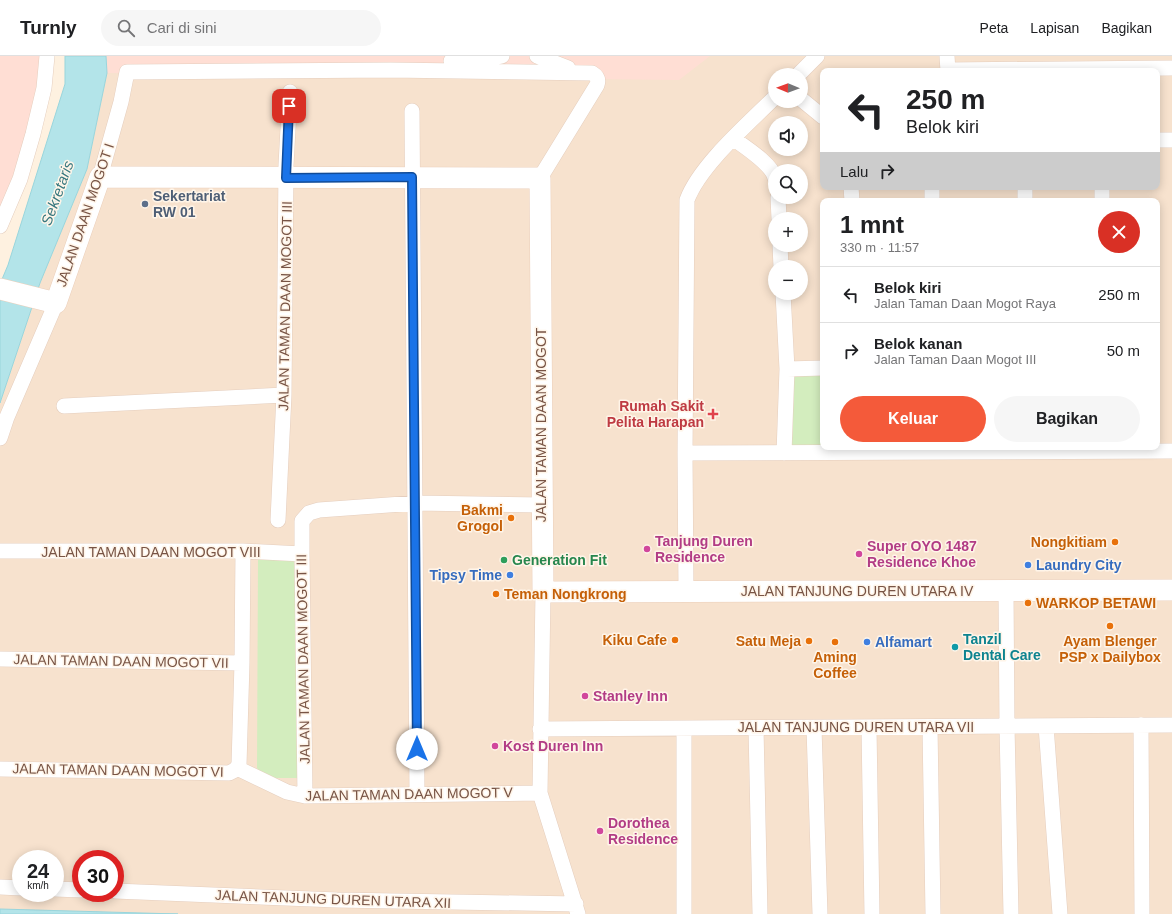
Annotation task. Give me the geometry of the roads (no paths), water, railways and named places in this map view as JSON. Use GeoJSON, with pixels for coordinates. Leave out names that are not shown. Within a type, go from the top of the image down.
{"type":"FeatureCollection","features":[{"type":"Feature","properties":{"kind":"street"},"geometry":{"type":"LineString","coordinates":[[0,226],[20,179],[33,134],[44,88],[47,56]]}},
{"type":"Feature","properties":{"kind":"street"},"geometry":{"type":"LineString","coordinates":[[391,70],[410,64],[483,60],[502,56]]}},
{"type":"Feature","properties":{"kind":"street"},"geometry":{"type":"LineString","coordinates":[[537,56],[578,72]]}},
{"type":"Feature","properties":{"kind":"street"},"geometry":{"type":"LineString","coordinates":[[805,68],[817,56]]}},
{"type":"Feature","properties":{"kind":"street"},"geometry":{"type":"LineString","coordinates":[[948,66],[1110,62],[1172,68]]}},
{"type":"Feature","properties":{"kind":"street"},"geometry":{"type":"LineString","coordinates":[[100,176],[540,178],[597,85],[598,80],[595,75],[590,72],[391,70]]}},
{"type":"Feature","properties":{"kind":"street","name":"JALAN DAAN MOGOT I"},"geometry":{"type":"LineString","coordinates":[[0,289],[49,301],[100,176],[128,72],[391,70]]}},
{"type":"Feature","properties":{"kind":"street","name":"JALAN TAMAN DAAN MOGOT III"},"geometry":{"type":"LineString","coordinates":[[278,520],[284,395],[286,178],[290,92]]}},
{"type":"Feature","properties":{"kind":"street"},"geometry":{"type":"LineString","coordinates":[[686,592],[685,453],[687,200],[691,190],[700,177],[768,104]]}},
{"type":"Feature","properties":{"kind":"street"},"geometry":{"type":"LineString","coordinates":[[808,105],[820,115]]}},
{"type":"Feature","properties":{"kind":"street"},"geometry":{"type":"LineString","coordinates":[[412,111],[417,795]]}},
{"type":"Feature","properties":{"kind":"street"},"geometry":{"type":"LineString","coordinates":[[734,139],[768,165]]}},
{"type":"Feature","properties":{"kind":"street"},"geometry":{"type":"LineString","coordinates":[[1160,140],[1172,140]]}},
{"type":"Feature","properties":{"kind":"street","name":"JALAN TAMAN DAAN MOGOT"},"geometry":{"type":"LineString","coordinates":[[540,178],[543,592],[540,793],[577,909]]}},
{"type":"Feature","properties":{"kind":"street"},"geometry":{"type":"LineString","coordinates":[[783,300],[787,369],[784,453]]}},
{"type":"Feature","properties":{"kind":"street"},"geometry":{"type":"LineString","coordinates":[[0,438],[49,301]]}},
{"type":"Feature","properties":{"kind":"street"},"geometry":{"type":"LineString","coordinates":[[787,369],[820,368]]}},
{"type":"Feature","properties":{"kind":"street"},"geometry":{"type":"LineString","coordinates":[[64,406],[284,395]]}},
{"type":"Feature","properties":{"kind":"street"},"geometry":{"type":"LineString","coordinates":[[685,453],[1024,450]]}},
{"type":"Feature","properties":{"kind":"street"},"geometry":{"type":"LineString","coordinates":[[1136,450],[1172,451]]}},
{"type":"Feature","properties":{"kind":"street"},"geometry":{"type":"LineString","coordinates":[[416,503],[542,505]]}},
{"type":"Feature","properties":{"kind":"street","name":"JALAN TAMAN DAAN MOGOT III"},"geometry":{"type":"LineString","coordinates":[[305,796],[302,521],[309,513],[319,510],[416,503]]}},
{"type":"Feature","properties":{"kind":"street","name":"JALAN TAMAN DAAN MOGOT VIII"},"geometry":{"type":"LineString","coordinates":[[0,551],[243,551],[302,554]]}},
{"type":"Feature","properties":{"kind":"street"},"geometry":{"type":"LineString","coordinates":[[236,769],[239,765],[243,551]]}},
{"type":"Feature","properties":{"kind":"street","name":"JALAN TANJUNG DUREN UTARA IV"},"geometry":{"type":"LineString","coordinates":[[543,592],[1172,590]]}},
{"type":"Feature","properties":{"kind":"street"},"geometry":{"type":"LineString","coordinates":[[1006,591],[1011,914]]}},
{"type":"Feature","properties":{"kind":"street","name":"JALAN TAMAN DAAN MOGOT VII"},"geometry":{"type":"LineString","coordinates":[[0,659],[242,663]]}},
{"type":"Feature","properties":{"kind":"street"},"geometry":{"type":"LineString","coordinates":[[1141,725],[1142,914]]}},
{"type":"Feature","properties":{"kind":"street","name":"JALAN TANJUNG DUREN UTARA VII"},"geometry":{"type":"LineString","coordinates":[[540,729],[1172,725]]}},
{"type":"Feature","properties":{"kind":"street"},"geometry":{"type":"LineString","coordinates":[[1046,726],[1060,914]]}},
{"type":"Feature","properties":{"kind":"street"},"geometry":{"type":"LineString","coordinates":[[930,727],[933,914]]}},
{"type":"Feature","properties":{"kind":"street"},"geometry":{"type":"LineString","coordinates":[[756,728],[760,914]]}},
{"type":"Feature","properties":{"kind":"street"},"geometry":{"type":"LineString","coordinates":[[814,728],[820,914]]}},
{"type":"Feature","properties":{"kind":"street"},"geometry":{"type":"LineString","coordinates":[[869,728],[872,914]]}},
{"type":"Feature","properties":{"kind":"street"},"geometry":{"type":"LineString","coordinates":[[684,729],[684,914]]}},
{"type":"Feature","properties":{"kind":"street","name":"JALAN TAMAN DAAN MOGOT VI"},"geometry":{"type":"LineString","coordinates":[[0,769],[229,773],[236,769]]}},
{"type":"Feature","properties":{"kind":"street","name":"JALAN TAMAN DAAN MOGOT V"},"geometry":{"type":"LineString","coordinates":[[236,769],[287,792],[305,796],[540,793]]}},
{"type":"Feature","properties":{"kind":"street"},"geometry":{"type":"LineString","coordinates":[[0,887],[12,888]]}},
{"type":"Feature","properties":{"kind":"street","name":"JALAN TANJUNG DUREN UTARA XII"},"geometry":{"type":"LineString","coordinates":[[124,891],[577,909]]}},
{"type":"Feature","properties":{"kind":"water","name":"Sekretaris"},"geometry":{"type":"Polygon","coordinates":[[[65,56],[106,56],[107,73],[87,169],[40,283],[0,403],[0,284],[8,265],[65,84],[65,56]]]}},
{"type":"Feature","properties":{"kind":"water"},"geometry":{"type":"Polygon","coordinates":[[[0,909],[178,914],[0,914],[0,909]]]}},
{"type":"Feature","properties":{"kind":"place","name":"Sekertariat RW 01"},"geometry":{"type":"Point","coordinates":[145,204]}},
{"type":"Feature","properties":{"kind":"place","name":"Rumah Sakit Pelita Harapan"},"geometry":{"type":"Point","coordinates":[713,414]}},
{"type":"Feature","properties":{"kind":"place","name":"Bakmi Grogol"},"geometry":{"type":"Point","coordinates":[511,518]}},
{"type":"Feature","properties":{"kind":"place","name":"Nongkitiam"},"geometry":{"type":"Point","coordinates":[1115,542]}},
{"type":"Feature","properties":{"kind":"place","name":"Tanjung Duren Residence"},"geometry":{"type":"Point","coordinates":[647,549]}},
{"type":"Feature","properties":{"kind":"place","name":"Super OYO 1487 Residence Khoe"},"geometry":{"type":"Point","coordinates":[859,554]}},
{"type":"Feature","properties":{"kind":"place","name":"Generation Fit"},"geometry":{"type":"Point","coordinates":[504,560]}},
{"type":"Feature","properties":{"kind":"place","name":"Laundry City"},"geometry":{"type":"Point","coordinates":[1028,565]}},
{"type":"Feature","properties":{"kind":"place","name":"Tipsy Time"},"geometry":{"type":"Point","coordinates":[510,575]}},
{"type":"Feature","properties":{"kind":"place","name":"Teman Nongkrong"},"geometry":{"type":"Point","coordinates":[496,594]}},
{"type":"Feature","properties":{"kind":"place","name":"WARKOP BETAWI"},"geometry":{"type":"Point","coordinates":[1028,603]}},
{"type":"Feature","properties":{"kind":"place","name":"Ayam Blenger PSP x Dailybox"},"geometry":{"type":"Point","coordinates":[1110,626]}},
{"type":"Feature","properties":{"kind":"place","name":"Kiku Cafe"},"geometry":{"type":"Point","coordinates":[675,640]}},
{"type":"Feature","properties":{"kind":"place","name":"Satu Meja"},"geometry":{"type":"Point","coordinates":[809,641]}},
{"type":"Feature","properties":{"kind":"place","name":"Aming Coffee"},"geometry":{"type":"Point","coordinates":[835,642]}},
{"type":"Feature","properties":{"kind":"place","name":"Alfamart"},"geometry":{"type":"Point","coordinates":[867,642]}},
{"type":"Feature","properties":{"kind":"place","name":"Tanzil Dental Care"},"geometry":{"type":"Point","coordinates":[955,647]}},
{"type":"Feature","properties":{"kind":"place","name":"Stanley Inn"},"geometry":{"type":"Point","coordinates":[585,696]}},
{"type":"Feature","properties":{"kind":"place","name":"Kost Duren Inn"},"geometry":{"type":"Point","coordinates":[495,746]}},
{"type":"Feature","properties":{"kind":"place","name":"Dorothea Residence"},"geometry":{"type":"Point","coordinates":[600,831]}}]}
